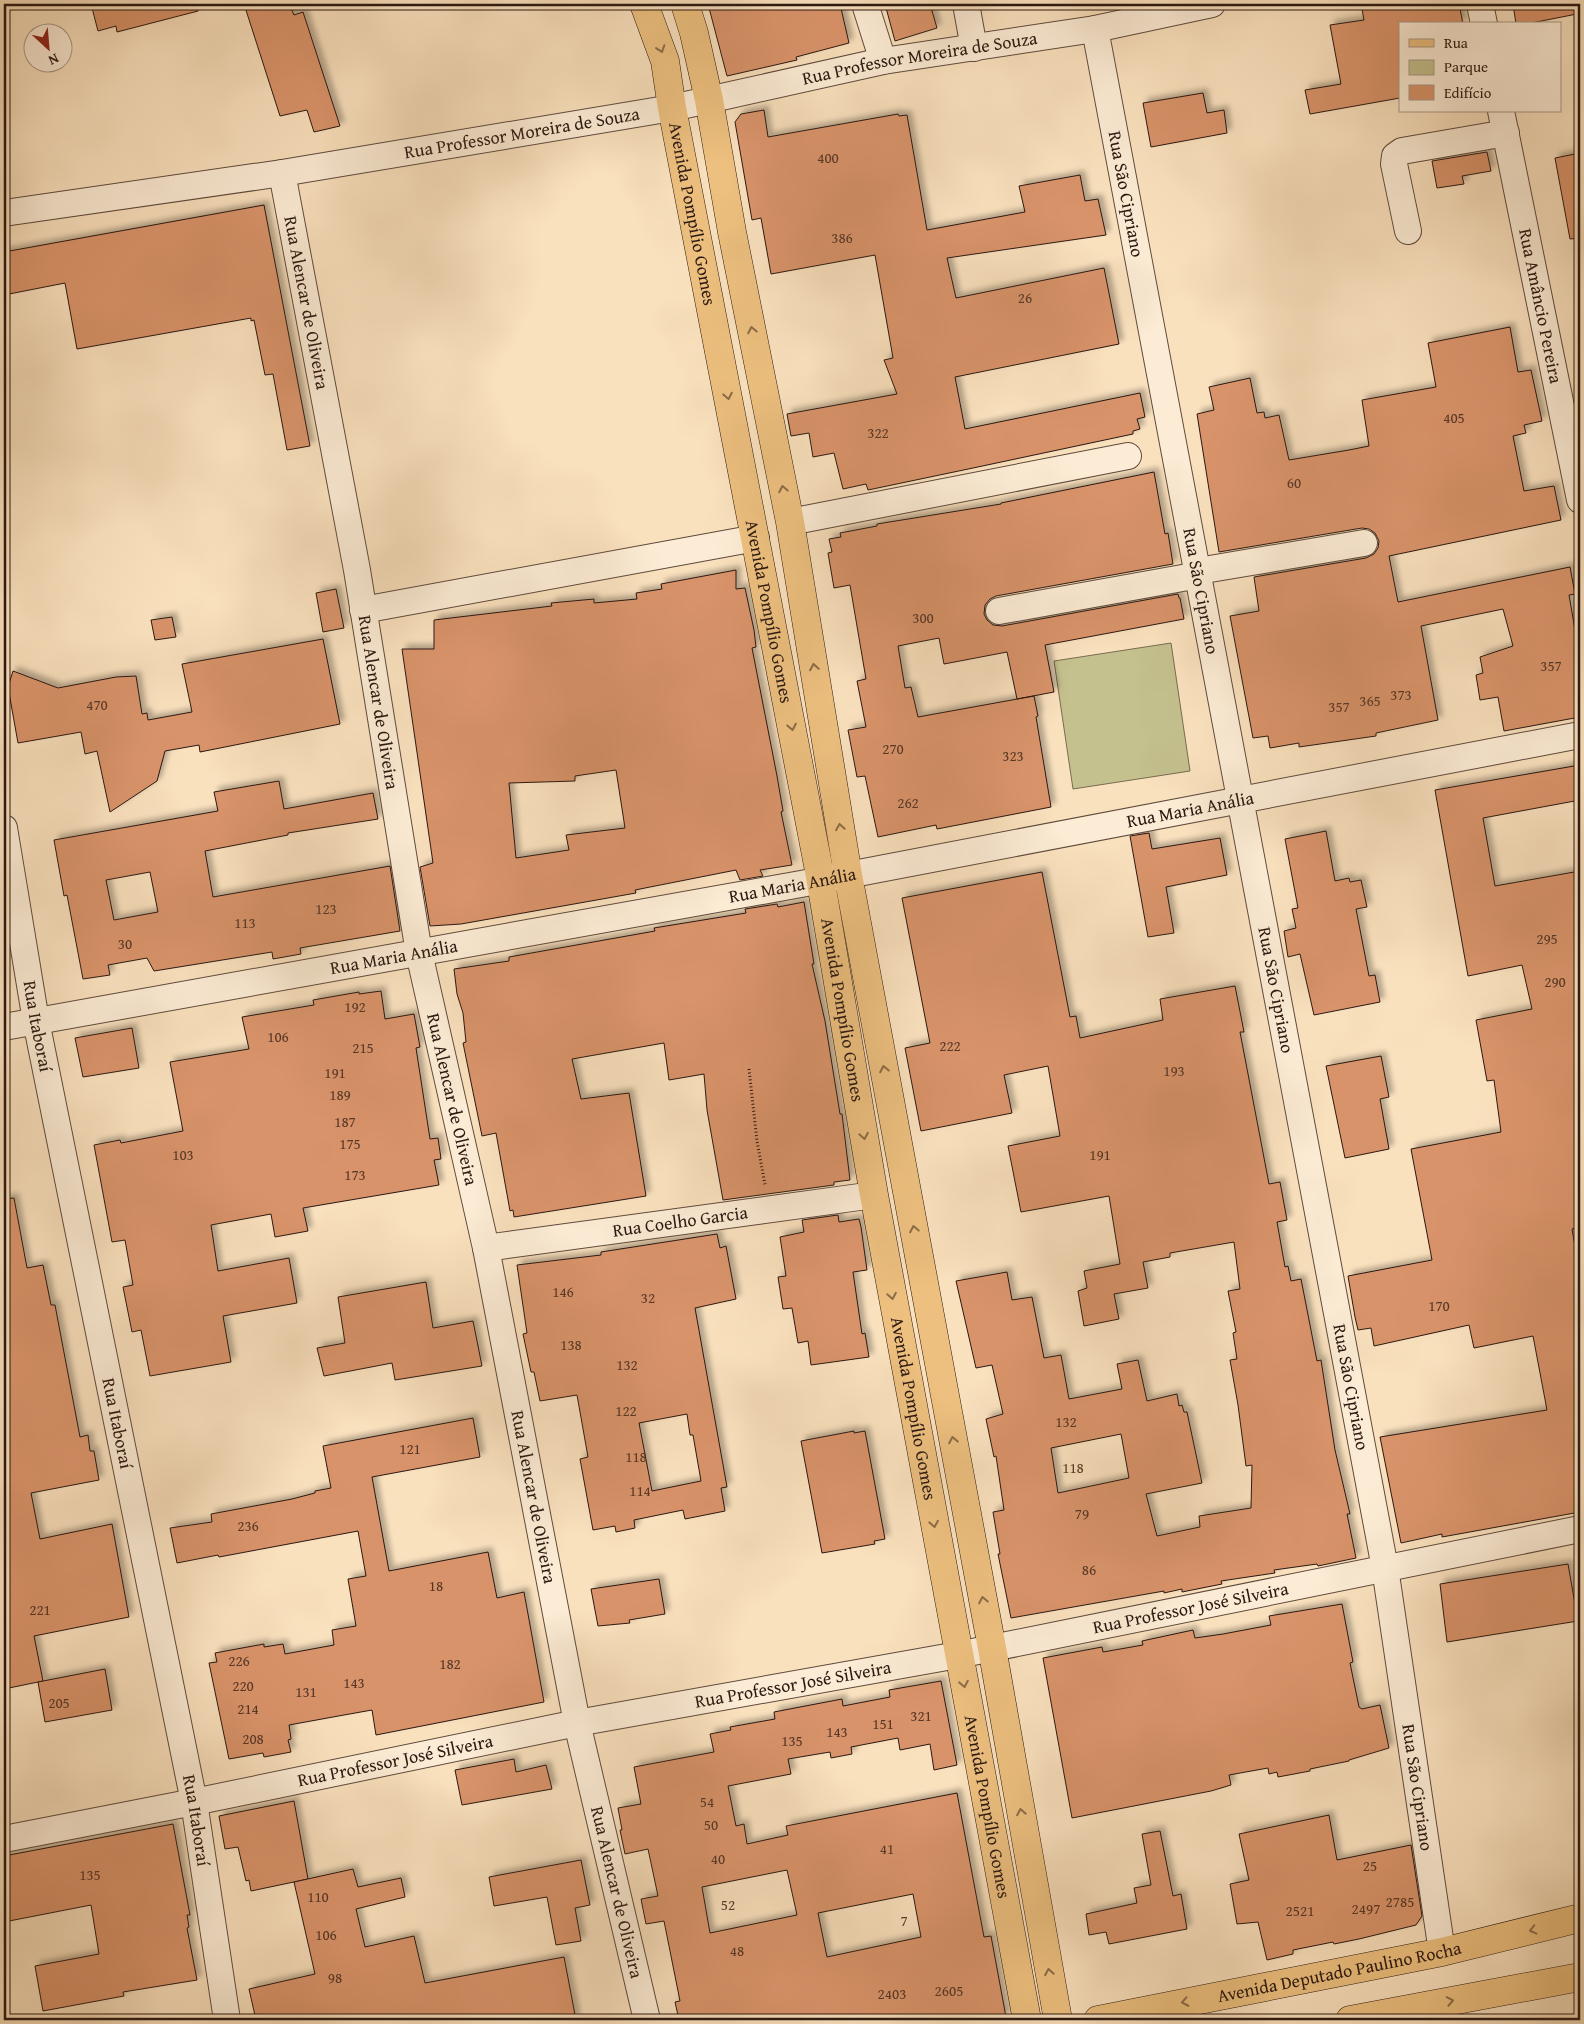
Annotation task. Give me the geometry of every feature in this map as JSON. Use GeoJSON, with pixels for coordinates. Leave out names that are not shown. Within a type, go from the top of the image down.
{"type":"FeatureCollection","features":[{"type":"Feature","properties":{"kind":"main road","name":"Avenida Pompílio Gomes"},"geometry":{"type":"LineString","coordinates":[[644,4],[665,61],[672,108],[821,880],[874,1195],[1027,2020]]}},
{"type":"Feature","properties":{"kind":"main road","name":"Avenida Pompílio Gomes"},"geometry":{"type":"LineString","coordinates":[[685,4],[709,100],[732,232],[790,522],[848,875],[992,1648],[1058,2020]]}},
{"type":"Feature","properties":{"kind":"main road","name":"Avenida Deputado Paulino Rocha"},"geometry":{"type":"LineString","coordinates":[[1098,2020],[1442,1952],[1580,1918]]}},
{"type":"Feature","properties":{"kind":"main road"},"geometry":{"type":"LineString","coordinates":[[1350,2020],[1580,1977]]}},
{"type":"Feature","properties":{"kind":"street"},"geometry":{"type":"LineString","coordinates":[[866,4],[883,61]]}},
{"type":"Feature","properties":{"kind":"street"},"geometry":{"type":"LineString","coordinates":[[966,4],[974,48]]}},
{"type":"Feature","properties":{"kind":"street","name":"Rua Professor Moreira de Souza"},"geometry":{"type":"LineString","coordinates":[[4,213],[282,173],[672,108],[883,61],[974,48],[1105,19],[1212,4]]}},
{"type":"Feature","properties":{"kind":"street"},"geometry":{"type":"LineString","coordinates":[[1480,4],[1484,22]]}},
{"type":"Feature","properties":{"kind":"street","name":"Rua São Cipriano"},"geometry":{"type":"LineString","coordinates":[[1105,19],[1198,573],[1385,1568],[1442,1952]]}},
{"type":"Feature","properties":{"kind":"street"},"geometry":{"type":"LineString","coordinates":[[1408,231],[1394,164],[1395,156],[1402,151],[1504,122]]}},
{"type":"Feature","properties":{"kind":"street","name":"Rua Amâncio Pereira"},"geometry":{"type":"LineString","coordinates":[[1504,122],[1580,500]]}},
{"type":"Feature","properties":{"kind":"street","name":"Rua Alencar de Oliveira"},"geometry":{"type":"LineString","coordinates":[[282,173],[363,610],[420,953],[486,1248],[577,1723],[647,2020]]}},
{"type":"Feature","properties":{"kind":"street"},"geometry":{"type":"LineString","coordinates":[[790,522],[1128,456]]}},
{"type":"Feature","properties":{"kind":"street"},"geometry":{"type":"LineString","coordinates":[[363,610],[756,538]]}},
{"type":"Feature","properties":{"kind":"street"},"geometry":{"type":"LineString","coordinates":[[999,611],[1364,543]]}},
{"type":"Feature","properties":{"kind":"street","name":"Rua Maria Anália"},"geometry":{"type":"LineString","coordinates":[[4,1027],[848,875],[1580,735]]}},
{"type":"Feature","properties":{"kind":"street","name":"Rua Itaboraí"},"geometry":{"type":"LineString","coordinates":[[4,828],[36,1021],[194,1802],[227,2020]]}},
{"type":"Feature","properties":{"kind":"street","name":"Rua Coelho Garcia"},"geometry":{"type":"LineString","coordinates":[[486,1248],[874,1195]]}},
{"type":"Feature","properties":{"kind":"street","name":"Rua Professor José Silveira"},"geometry":{"type":"LineString","coordinates":[[4,1838],[194,1802],[577,1723],[958,1655],[1580,1530]]}},
{"type":"Feature","properties":{"kind":"path"},"geometry":{"type":"LineString","coordinates":[[749,1069],[757,1141],[769,1209]]}},
{"type":"Feature","properties":{"kind":"green space"},"geometry":{"type":"Polygon","coordinates":[[[1171,643],[1190,771],[1073,789],[1054,661],[1171,643]]]}},
{"type":"Feature","properties":{"kind":"building"},"geometry":{"type":"Polygon","coordinates":[[[91,4],[197,4],[198,11],[117,32],[116,26],[98,31],[91,4]]]}},
{"type":"Feature","properties":{"kind":"building"},"geometry":{"type":"Polygon","coordinates":[[[244,4],[289,4],[294,15],[303,12],[340,126],[314,132],[307,110],[280,116],[244,4]]]}},
{"type":"Feature","properties":{"kind":"building"},"geometry":{"type":"Polygon","coordinates":[[[708,4],[840,4],[849,43],[796,57],[797,60],[727,76],[708,4]]]}},
{"type":"Feature","properties":{"kind":"building"},"geometry":{"type":"Polygon","coordinates":[[[885,4],[930,4],[937,28],[895,41],[885,4]]]}},
{"type":"Feature","properties":{"kind":"building"},"geometry":{"type":"Polygon","coordinates":[[[1361,4],[1459,4],[1463,22],[1399,22],[1399,98],[1310,114],[1305,90],[1341,84],[1330,25],[1364,20],[1361,4]]]}},
{"type":"Feature","properties":{"kind":"building"},"geometry":{"type":"Polygon","coordinates":[[[1513,4],[1576,4],[1577,14],[1536,22],[1516,22],[1513,4]]]}},
{"type":"Feature","properties":{"kind":"building"},"geometry":{"type":"Polygon","coordinates":[[[1203,93],[1207,113],[1224,110],[1227,133],[1151,147],[1143,103],[1203,93]]]}},
{"type":"Feature","properties":{"kind":"building"},"geometry":{"type":"Polygon","coordinates":[[[764,110],[768,137],[898,114],[899,116],[907,115],[927,230],[1025,212],[1019,186],[1080,175],[1085,201],[1098,199],[1106,235],[947,258],[956,298],[1104,268],[1119,344],[955,377],[965,429],[1140,393],[1145,417],[1137,419],[1140,429],[1133,431],[1133,434],[868,490],[866,484],[843,489],[834,453],[813,457],[809,433],[791,436],[787,414],[897,394],[884,360],[893,358],[875,255],[771,274],[761,218],[752,220],[735,122],[741,114],[764,110]]]}},
{"type":"Feature","properties":{"kind":"building"},"geometry":{"type":"Polygon","coordinates":[[[1487,152],[1491,171],[1462,176],[1464,184],[1437,188],[1432,161],[1487,152]]]}},
{"type":"Feature","properties":{"kind":"building"},"geometry":{"type":"Polygon","coordinates":[[[1580,153],[1580,238],[1570,239],[1555,158],[1580,153]]]}},
{"type":"Feature","properties":{"kind":"building"},"geometry":{"type":"Polygon","coordinates":[[[264,205],[310,446],[287,450],[273,374],[265,375],[254,320],[251,321],[251,318],[77,349],[65,283],[4,295],[4,252],[264,205]]]}},
{"type":"Feature","properties":{"kind":"building"},"geometry":{"type":"Polygon","coordinates":[[[1510,327],[1518,372],[1531,370],[1542,421],[1524,425],[1526,433],[1513,436],[1524,491],[1554,486],[1561,520],[1389,556],[1398,602],[1570,567],[1575,594],[1569,595],[1576,636],[1580,635],[1580,717],[1504,731],[1498,697],[1480,700],[1476,675],[1483,673],[1480,657],[1513,646],[1503,609],[1421,626],[1438,720],[1376,733],[1376,736],[1299,747],[1299,743],[1270,748],[1268,736],[1253,738],[1230,616],[1259,611],[1254,577],[1366,558],[1374,554],[1378,548],[1379,541],[1375,533],[1369,529],[1362,528],[1219,552],[1197,414],[1214,410],[1209,387],[1250,378],[1257,413],[1264,412],[1265,418],[1279,415],[1289,460],[1349,450],[1369,446],[1362,400],[1436,387],[1428,343],[1510,327]]]}},
{"type":"Feature","properties":{"kind":"building"},"geometry":{"type":"Polygon","coordinates":[[[1154,472],[1165,534],[1168,533],[1173,564],[996,596],[985,605],[984,614],[993,625],[1002,626],[1178,594],[1184,619],[1045,645],[1054,692],[1017,699],[1007,652],[944,664],[939,638],[898,646],[905,688],[911,687],[918,717],[1034,696],[1051,807],[937,829],[936,825],[878,837],[865,776],[857,777],[848,730],[866,727],[857,681],[866,679],[850,585],[834,588],[828,553],[832,552],[829,539],[841,537],[840,533],[877,526],[877,524],[1001,504],[1154,472]]]}},
{"type":"Feature","properties":{"kind":"building"},"geometry":{"type":"Polygon","coordinates":[[[736,570],[736,589],[745,588],[756,647],[752,648],[792,865],[760,870],[763,876],[740,880],[736,870],[635,890],[636,893],[461,924],[430,926],[420,867],[433,863],[402,649],[434,649],[434,620],[552,606],[551,603],[594,599],[594,603],[637,599],[636,593],[662,589],[661,584],[736,570]],[[616,770],[575,776],[575,781],[509,783],[516,858],[569,850],[566,835],[625,828],[616,770]]]}},
{"type":"Feature","properties":{"kind":"building"},"geometry":{"type":"Polygon","coordinates":[[[336,589],[344,628],[323,632],[316,593],[336,589]]]}},
{"type":"Feature","properties":{"kind":"building"},"geometry":{"type":"Polygon","coordinates":[[[172,617],[176,637],[155,640],[151,620],[172,617]]]}},
{"type":"Feature","properties":{"kind":"building"},"geometry":{"type":"Polygon","coordinates":[[[323,639],[340,724],[200,752],[199,745],[165,751],[157,781],[110,812],[97,751],[85,754],[81,732],[18,743],[8,687],[13,671],[58,688],[116,677],[136,676],[142,714],[147,713],[148,720],[192,712],[182,664],[323,639]]]}},
{"type":"Feature","properties":{"kind":"building"},"geometry":{"type":"Polygon","coordinates":[[[1580,765],[1580,800],[1483,818],[1495,886],[1580,871],[1580,1227],[1572,1229],[1580,1276],[1580,1512],[1442,1537],[1442,1534],[1401,1543],[1380,1437],[1547,1410],[1533,1336],[1474,1348],[1469,1325],[1374,1346],[1371,1328],[1358,1330],[1355,1317],[1348,1276],[1432,1260],[1411,1149],[1501,1132],[1494,1080],[1487,1081],[1476,1020],[1532,1009],[1522,965],[1468,976],[1435,790],[1580,765]]]}},
{"type":"Feature","properties":{"kind":"building"},"geometry":{"type":"Polygon","coordinates":[[[279,781],[284,809],[373,793],[378,819],[288,833],[288,835],[205,851],[213,897],[390,866],[400,931],[300,948],[301,954],[273,959],[272,952],[154,971],[147,958],[108,965],[110,975],[83,979],[67,895],[64,896],[54,840],[218,811],[214,792],[279,781]],[[150,872],[106,880],[114,920],[158,912],[150,872]]]}},
{"type":"Feature","properties":{"kind":"building"},"geometry":{"type":"Polygon","coordinates":[[[1326,831],[1335,881],[1349,878],[1350,882],[1361,880],[1367,907],[1356,909],[1369,976],[1375,975],[1380,1002],[1314,1015],[1300,954],[1288,957],[1284,931],[1296,928],[1292,909],[1298,908],[1285,839],[1326,831]]]}},
{"type":"Feature","properties":{"kind":"building"},"geometry":{"type":"Polygon","coordinates":[[[1149,833],[1152,849],[1220,838],[1227,875],[1166,887],[1174,933],[1148,937],[1130,836],[1149,833]]]}},
{"type":"Feature","properties":{"kind":"building"},"geometry":{"type":"Polygon","coordinates":[[[1042,872],[1070,1017],[1076,1016],[1080,1038],[1163,1020],[1160,999],[1235,986],[1244,1032],[1240,1032],[1269,1184],[1280,1182],[1287,1220],[1277,1222],[1285,1267],[1288,1266],[1291,1281],[1301,1279],[1317,1361],[1321,1360],[1335,1450],[1350,1514],[1347,1514],[1356,1558],[1318,1566],[1317,1564],[1274,1570],[1275,1573],[1221,1581],[1222,1584],[1182,1592],[1182,1589],[1164,1593],[1164,1591],[1011,1618],[998,1554],[1000,1554],[993,1512],[1004,1510],[996,1456],[994,1457],[986,1419],[1003,1414],[992,1365],[976,1368],[956,1281],[1007,1272],[1012,1300],[1032,1297],[1044,1358],[1061,1355],[1069,1399],[1122,1389],[1117,1364],[1138,1360],[1147,1401],[1177,1394],[1179,1406],[1182,1405],[1184,1412],[1187,1412],[1202,1483],[1146,1494],[1157,1536],[1200,1527],[1199,1516],[1251,1508],[1252,1465],[1246,1466],[1230,1360],[1237,1359],[1233,1333],[1236,1332],[1228,1291],[1240,1289],[1234,1242],[1170,1253],[1170,1257],[1143,1262],[1148,1288],[1114,1294],[1119,1319],[1084,1326],[1078,1291],[1087,1288],[1084,1271],[1120,1264],[1109,1196],[1021,1212],[1008,1146],[1060,1136],[1048,1066],[1004,1075],[1012,1113],[921,1131],[905,1048],[930,1043],[902,898],[1042,872]],[[1121,1434],[1051,1448],[1058,1493],[1129,1478],[1121,1434]]]}},
{"type":"Feature","properties":{"kind":"building"},"geometry":{"type":"Polygon","coordinates":[[[804,902],[814,964],[812,964],[825,1021],[840,1114],[842,1114],[850,1180],[834,1182],[834,1185],[723,1200],[707,1110],[704,1074],[669,1080],[664,1043],[572,1059],[581,1099],[629,1093],[646,1196],[514,1217],[513,1210],[510,1211],[496,1133],[482,1136],[463,1043],[466,1042],[463,1013],[457,994],[454,969],[509,961],[509,957],[655,931],[654,928],[746,913],[745,909],[777,904],[778,907],[804,902]]]}},
{"type":"Feature","properties":{"kind":"building"},"geometry":{"type":"Polygon","coordinates":[[[381,991],[385,1019],[414,1014],[420,1047],[416,1048],[430,1139],[438,1138],[441,1159],[434,1160],[439,1185],[303,1208],[308,1231],[275,1237],[271,1214],[211,1225],[218,1271],[289,1258],[297,1303],[223,1316],[231,1362],[150,1376],[141,1330],[132,1332],[123,1287],[133,1285],[125,1240],[112,1242],[94,1145],[120,1140],[121,1143],[183,1131],[170,1062],[249,1049],[242,1017],[314,1005],[313,1000],[359,992],[359,994],[381,991]]]}},
{"type":"Feature","properties":{"kind":"building"},"geometry":{"type":"Polygon","coordinates":[[[132,1028],[139,1068],[83,1077],[75,1038],[132,1028]]]}},
{"type":"Feature","properties":{"kind":"building"},"geometry":{"type":"Polygon","coordinates":[[[1381,1056],[1389,1097],[1380,1099],[1389,1149],[1345,1158],[1326,1066],[1381,1056]]]}},
{"type":"Feature","properties":{"kind":"building"},"geometry":{"type":"Polygon","coordinates":[[[14,1198],[27,1268],[43,1265],[51,1305],[55,1305],[80,1437],[88,1435],[90,1451],[94,1451],[99,1480],[31,1493],[40,1539],[112,1524],[129,1617],[34,1636],[43,1681],[4,1689],[4,1199],[14,1198]]]}},
{"type":"Feature","properties":{"kind":"building"},"geometry":{"type":"Polygon","coordinates":[[[838,1215],[839,1222],[859,1219],[861,1227],[867,1270],[853,1272],[862,1334],[865,1333],[869,1357],[811,1365],[808,1341],[798,1343],[792,1308],[783,1309],[778,1277],[786,1276],[780,1237],[804,1232],[802,1220],[838,1215]]]}},
{"type":"Feature","properties":{"kind":"building"},"geometry":{"type":"Polygon","coordinates":[[[717,1234],[720,1248],[726,1246],[736,1299],[695,1308],[727,1487],[721,1488],[725,1511],[685,1519],[683,1510],[634,1520],[635,1528],[616,1532],[615,1526],[593,1530],[580,1459],[588,1457],[577,1395],[540,1401],[534,1372],[531,1372],[523,1334],[527,1333],[517,1265],[601,1255],[601,1252],[717,1234]],[[687,1414],[639,1423],[652,1491],[701,1481],[693,1435],[690,1435],[687,1414]]]}},
{"type":"Feature","properties":{"kind":"building"},"geometry":{"type":"Polygon","coordinates":[[[426,1282],[433,1328],[473,1321],[482,1366],[395,1380],[392,1363],[324,1376],[317,1348],[345,1343],[338,1297],[426,1282]]]}},
{"type":"Feature","properties":{"kind":"building"},"geometry":{"type":"Polygon","coordinates":[[[473,1418],[480,1457],[372,1477],[389,1571],[488,1552],[497,1598],[524,1592],[544,1702],[376,1735],[372,1710],[344,1715],[289,1725],[291,1739],[288,1740],[291,1752],[264,1757],[263,1753],[229,1759],[209,1663],[217,1662],[215,1653],[264,1644],[264,1647],[283,1644],[285,1654],[334,1645],[332,1630],[356,1626],[348,1579],[366,1576],[358,1531],[177,1563],[170,1528],[212,1522],[211,1514],[292,1499],[331,1488],[323,1446],[473,1418]]]}},
{"type":"Feature","properties":{"kind":"building"},"geometry":{"type":"Polygon","coordinates":[[[854,1431],[854,1433],[865,1431],[885,1539],[874,1541],[875,1544],[822,1553],[801,1441],[854,1431]]]}},
{"type":"Feature","properties":{"kind":"building"},"geometry":{"type":"Polygon","coordinates":[[[1568,1564],[1578,1621],[1447,1642],[1440,1584],[1568,1564]]]}},
{"type":"Feature","properties":{"kind":"building"},"geometry":{"type":"Polygon","coordinates":[[[659,1579],[665,1614],[629,1620],[630,1623],[598,1626],[591,1589],[659,1579]]]}},
{"type":"Feature","properties":{"kind":"building"},"geometry":{"type":"Polygon","coordinates":[[[1342,1604],[1353,1662],[1350,1663],[1359,1707],[1362,1709],[1380,1705],[1389,1748],[1349,1761],[1278,1777],[1277,1772],[1269,1774],[1268,1768],[1229,1775],[1231,1785],[1211,1791],[1072,1818],[1043,1658],[1102,1647],[1103,1652],[1143,1645],[1142,1641],[1193,1630],[1195,1638],[1223,1634],[1271,1625],[1269,1616],[1342,1604]]]}},
{"type":"Feature","properties":{"kind":"building"},"geometry":{"type":"Polygon","coordinates":[[[105,1669],[112,1710],[45,1722],[38,1682],[105,1669]]]}},
{"type":"Feature","properties":{"kind":"building"},"geometry":{"type":"Polygon","coordinates":[[[941,1681],[957,1765],[934,1770],[930,1744],[900,1750],[898,1738],[851,1747],[852,1754],[831,1758],[830,1752],[788,1759],[791,1774],[728,1786],[736,1826],[744,1824],[747,1844],[788,1835],[786,1826],[957,1793],[984,1937],[991,1936],[1006,2017],[988,2020],[679,2020],[675,2002],[680,2001],[664,1921],[646,1924],[641,1899],[658,1896],[648,1849],[625,1854],[620,1830],[622,1830],[618,1808],[641,1804],[634,1767],[714,1752],[710,1734],[731,1730],[730,1727],[775,1719],[774,1712],[842,1699],[843,1706],[890,1697],[889,1690],[941,1681]],[[787,1870],[702,1887],[710,1933],[797,1915],[787,1870]],[[913,1894],[818,1913],[827,1957],[921,1937],[913,1894]]]}},
{"type":"Feature","properties":{"kind":"building"},"geometry":{"type":"Polygon","coordinates":[[[514,1759],[516,1772],[546,1765],[552,1789],[462,1805],[455,1770],[514,1759]]]}},
{"type":"Feature","properties":{"kind":"building"},"geometry":{"type":"Polygon","coordinates":[[[294,1801],[308,1879],[251,1891],[249,1880],[246,1881],[238,1847],[225,1849],[219,1816],[294,1801]]]}},
{"type":"Feature","properties":{"kind":"building"},"geometry":{"type":"Polygon","coordinates":[[[1329,1815],[1337,1860],[1411,1845],[1422,1916],[1416,1925],[1359,1939],[1293,1950],[1293,1954],[1267,1960],[1258,1922],[1237,1924],[1230,1884],[1249,1880],[1239,1834],[1329,1815]]]}},
{"type":"Feature","properties":{"kind":"building"},"geometry":{"type":"Polygon","coordinates":[[[173,1824],[190,1915],[187,1915],[189,1927],[187,1928],[197,1980],[123,1992],[124,1996],[43,2011],[35,1966],[99,1954],[91,1905],[4,1922],[4,1856],[173,1824]]]}},
{"type":"Feature","properties":{"kind":"building"},"geometry":{"type":"Polygon","coordinates":[[[1160,1831],[1173,1896],[1181,1894],[1187,1929],[1109,1944],[1106,1932],[1089,1935],[1086,1914],[1137,1903],[1134,1888],[1151,1885],[1142,1834],[1160,1831]]]}},
{"type":"Feature","properties":{"kind":"building"},"geometry":{"type":"Polygon","coordinates":[[[581,1860],[590,1905],[575,1908],[581,1941],[556,1945],[547,1897],[494,1906],[489,1877],[581,1860]]]}},
{"type":"Feature","properties":{"kind":"building"},"geometry":{"type":"Polygon","coordinates":[[[353,1869],[358,1887],[401,1878],[405,1897],[356,1909],[365,1947],[414,1936],[425,1983],[564,1957],[576,2020],[256,2020],[249,1989],[315,1974],[294,1882],[353,1869]]]}}]}
